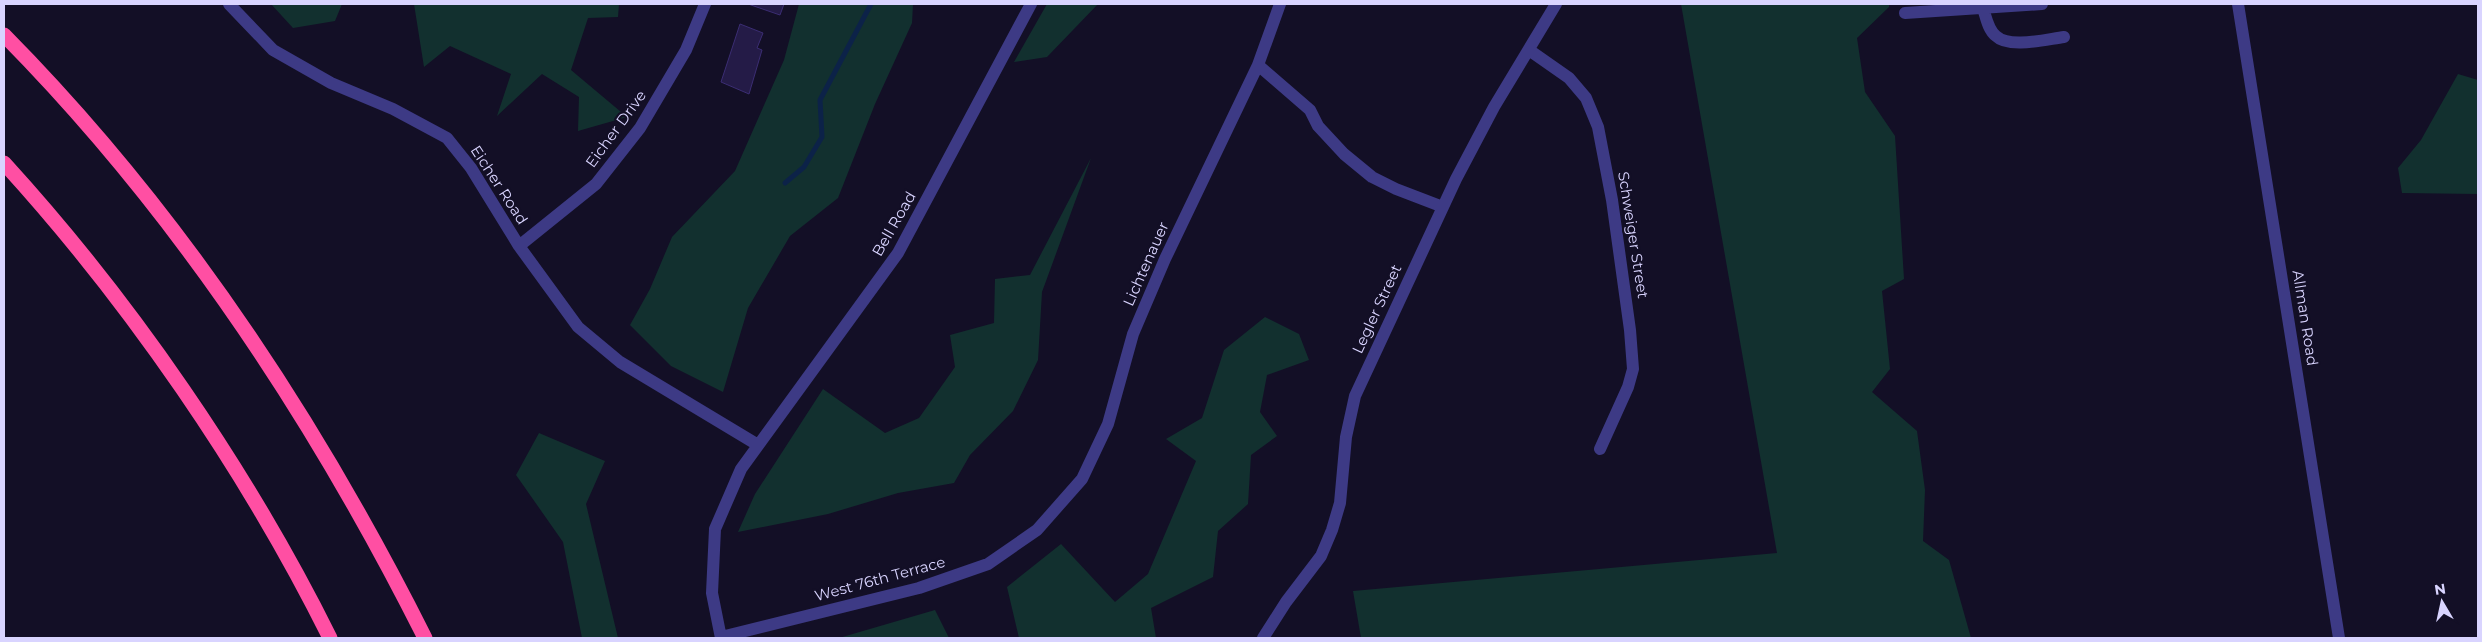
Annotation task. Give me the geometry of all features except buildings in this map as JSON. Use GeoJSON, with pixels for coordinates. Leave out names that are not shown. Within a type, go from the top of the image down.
{"type":"FeatureCollection","features":[{"type":"Feature","properties":{"kind":"highway"},"geometry":{"type":"LineString","coordinates":[[4,35],[36,68],[131,178],[201,269],[269,365],[327,456],[387,562],[425,638]]}},
{"type":"Feature","properties":{"kind":"highway"},"geometry":{"type":"LineString","coordinates":[[4,163],[82,254],[183,389],[232,465],[330,638]]}},
{"type":"Feature","properties":{"kind":"street","name":"Eicher Road"},"geometry":{"type":"LineString","coordinates":[[229,4],[273,50],[331,83],[392,109],[447,138],[472,168],[519,246],[578,327],[620,362],[758,445]]}},
{"type":"Feature","properties":{"kind":"street","name":"Eicher Drive"},"geometry":{"type":"LineString","coordinates":[[519,246],[596,184],[640,128],[686,50],[705,4]]}},
{"type":"Feature","properties":{"kind":"street","name":"Bell Road"},"geometry":{"type":"LineString","coordinates":[[721,638],[712,593],[715,529],[741,469],[898,253],[1031,4]]}},
{"type":"Feature","properties":{"kind":"street","name":"Lichtenauer"},"geometry":{"type":"LineString","coordinates":[[1037,530],[1082,479],[1108,424],[1133,334],[1165,259],[1258,65],[1280,4]]}},
{"type":"Feature","properties":{"kind":"street","name":"Legler Street"},"geometry":{"type":"LineString","coordinates":[[1263,638],[1286,602],[1321,556],[1332,530],[1340,503],[1346,437],[1355,396],[1443,207],[1494,107],[1556,4]]}},
{"type":"Feature","properties":{"kind":"street"},"geometry":{"type":"LineString","coordinates":[[1905,13],[2042,4]]}},
{"type":"Feature","properties":{"kind":"street","name":"Allman Road"},"geometry":{"type":"LineString","coordinates":[[2238,4],[2339,638]]}},
{"type":"Feature","properties":{"kind":"street"},"geometry":{"type":"LineString","coordinates":[[1983,8],[1994,36],[2002,41],[2030,42],[2064,37]]}},
{"type":"Feature","properties":{"kind":"street","name":"Schweiger Street"},"geometry":{"type":"LineString","coordinates":[[1529,50],[1569,78],[1586,98],[1598,127],[1612,200],[1630,330],[1633,369],[1628,387],[1600,449]]}},
{"type":"Feature","properties":{"kind":"street"},"geometry":{"type":"LineString","coordinates":[[1258,65],[1310,110],[1318,126],[1344,154],[1372,177],[1396,189],[1443,207]]}},
{"type":"Feature","properties":{"kind":"street","name":"West 76th Terrace"},"geometry":{"type":"LineString","coordinates":[[721,638],[919,588],[988,564],[1037,530]]}},
{"type":"Feature","properties":{"kind":"green space"},"geometry":{"type":"Polygon","coordinates":[[[271,4],[342,4],[335,21],[293,28],[271,4]]]}},
{"type":"Feature","properties":{"kind":"green space"},"geometry":{"type":"Polygon","coordinates":[[[414,4],[619,4],[618,17],[588,18],[571,70],[627,117],[578,131],[579,97],[542,74],[497,116],[511,74],[450,46],[424,67],[414,4]]]}},
{"type":"Feature","properties":{"kind":"green space"},"geometry":{"type":"Polygon","coordinates":[[[799,4],[913,4],[912,23],[875,104],[838,198],[790,236],[748,308],[723,392],[671,366],[630,325],[650,289],[672,237],[735,171],[784,60],[799,4]]]}},
{"type":"Feature","properties":{"kind":"green space"},"geometry":{"type":"Polygon","coordinates":[[[1047,4],[1098,4],[1047,57],[1014,62],[1047,4]]]}},
{"type":"Feature","properties":{"kind":"green space"},"geometry":{"type":"Polygon","coordinates":[[[1681,4],[1889,4],[1889,7],[1857,38],[1865,92],[1895,136],[1904,279],[1882,291],[1890,369],[1872,392],[1917,431],[1925,490],[1923,541],[1949,560],[1971,638],[1361,638],[1353,591],[1777,553],[1681,4]]]}},
{"type":"Feature","properties":{"kind":"green space"},"geometry":{"type":"Polygon","coordinates":[[[2458,74],[2478,80],[2478,194],[2402,193],[2398,168],[2421,140],[2458,74]]]}},
{"type":"Feature","properties":{"kind":"green space"},"geometry":{"type":"Polygon","coordinates":[[[1091,158],[1042,292],[1038,360],[1013,411],[970,455],[954,483],[898,493],[828,514],[738,532],[755,494],[823,389],[885,433],[919,418],[955,367],[950,335],[994,323],[995,279],[1030,275],[1091,158]]]}},
{"type":"Feature","properties":{"kind":"green space"},"geometry":{"type":"Polygon","coordinates":[[[1265,317],[1299,334],[1309,360],[1267,375],[1260,412],[1277,436],[1251,455],[1248,504],[1218,531],[1213,577],[1151,608],[1156,638],[1019,638],[1007,587],[1061,544],[1115,602],[1148,574],[1196,461],[1166,439],[1202,418],[1224,350],[1265,317]]]}},
{"type":"Feature","properties":{"kind":"green space"},"geometry":{"type":"Polygon","coordinates":[[[539,433],[605,461],[586,504],[618,638],[582,638],[563,542],[516,475],[539,433]]]}},
{"type":"Feature","properties":{"kind":"green space"},"geometry":{"type":"Polygon","coordinates":[[[935,610],[949,638],[839,638],[935,610]]]}},
{"type":"Feature","properties":{"kind":"waterway"},"geometry":{"type":"LineString","coordinates":[[785,183],[804,167],[822,137],[820,100],[871,4]]}}]}
